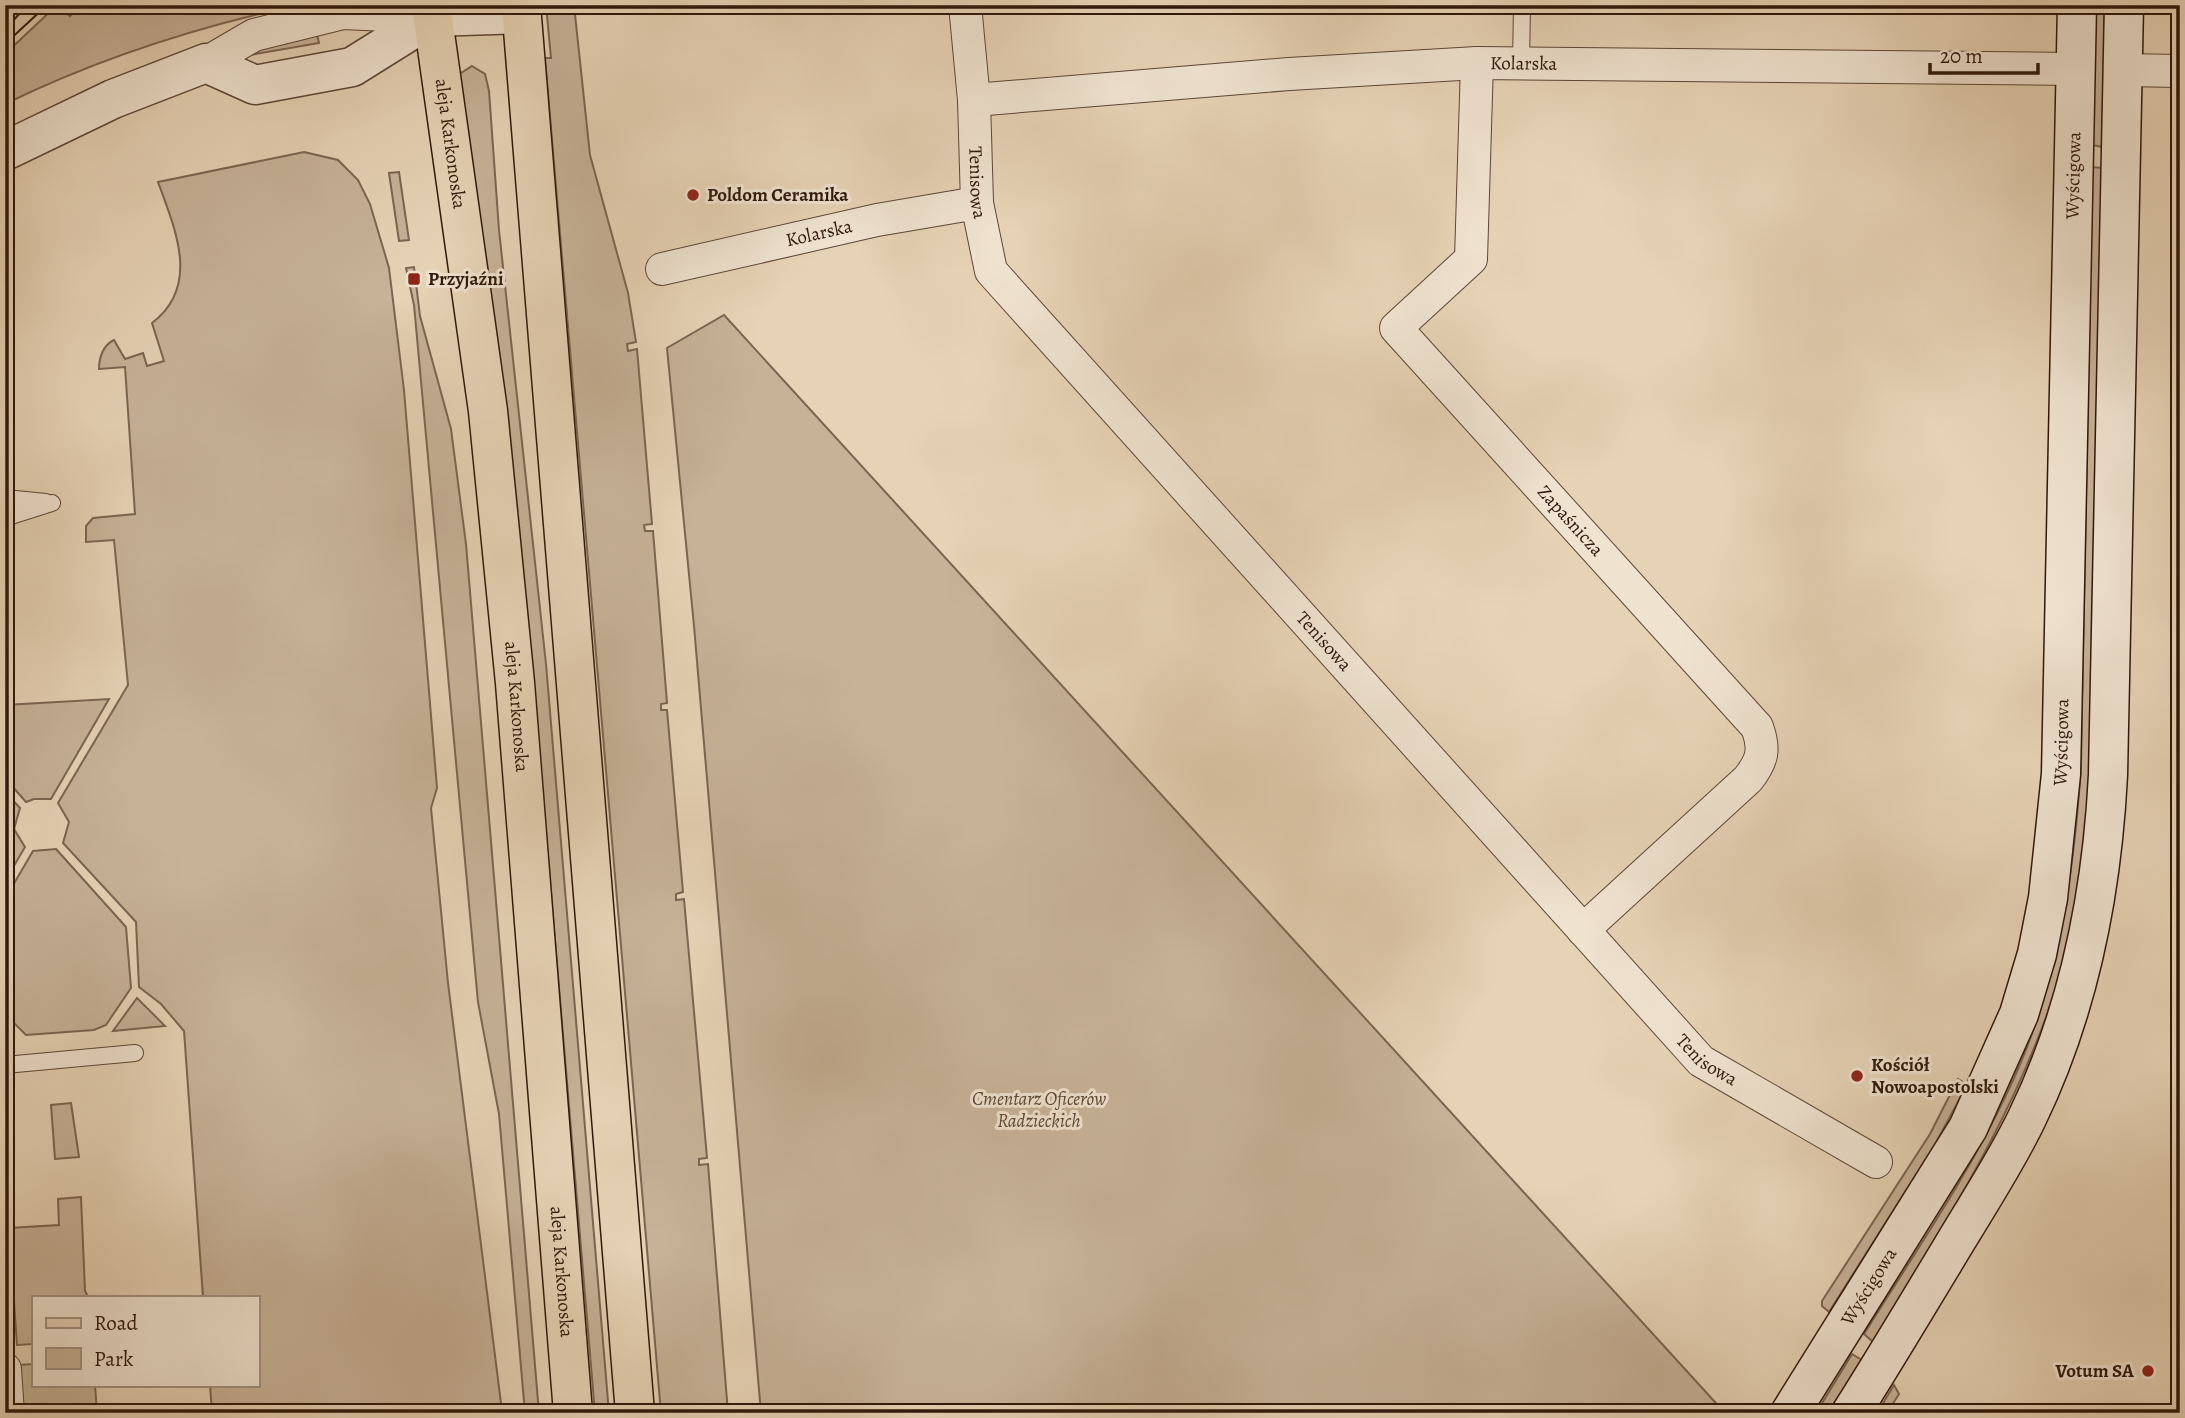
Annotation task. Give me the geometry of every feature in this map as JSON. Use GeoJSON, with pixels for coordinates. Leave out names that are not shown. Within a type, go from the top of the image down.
{"type":"FeatureCollection","features":[{"type":"Feature","properties":{"kind":"main road","name":"Wyścigowa"},"geometry":{"type":"LineString","coordinates":[[1790,1413],[1968,1128],[2019,1014],[2037,954],[2053,863],[2062,774],[2077,5]]}},
{"type":"Feature","properties":{"kind":"main road"},"geometry":{"type":"LineString","coordinates":[[1851,1413],[2003,1163],[2027,1117],[2068,1012],[2090,928],[2103,847],[2108,775],[2124,5]]}},
{"type":"Feature","properties":{"kind":"main road"},"geometry":{"type":"LineString","coordinates":[[5,151],[113,99],[206,63],[255,85],[352,67],[431,11],[521,10],[635,1413]]}},
{"type":"Feature","properties":{"kind":"main road","name":"aleja Karkonoska"},"geometry":{"type":"LineString","coordinates":[[431,11],[488,411],[516,696],[573,1413]]}},
{"type":"Feature","properties":{"kind":"street","name":"Tenisowa"},"geometry":{"type":"LineString","coordinates":[[965,5],[974,100],[977,203],[991,271],[1701,1061],[1876,1162]]}},
{"type":"Feature","properties":{"kind":"street"},"geometry":{"type":"LineString","coordinates":[[206,63],[254,35],[343,13],[431,11]]}},
{"type":"Feature","properties":{"kind":"street","name":"Kolarska"},"geometry":{"type":"LineString","coordinates":[[974,100],[1289,74],[1477,63],[2075,69]]}},
{"type":"Feature","properties":{"kind":"street","name":"Zapaśnicza"},"geometry":{"type":"LineString","coordinates":[[1477,63],[1471,259],[1396,328],[1756,727],[1764,747],[1760,765],[1748,779],[1583,929]]}},
{"type":"Feature","properties":{"kind":"street"},"geometry":{"type":"LineString","coordinates":[[2123,70],[2180,71]]}},
{"type":"Feature","properties":{"kind":"street","name":"Kolarska"},"geometry":{"type":"LineString","coordinates":[[662,269],[877,220],[977,203]]}},
{"type":"Feature","properties":{"kind":"street"},"geometry":{"type":"LineString","coordinates":[[5,1369],[8,1413]]}},
{"type":"Feature","properties":{"kind":"lane"},"geometry":{"type":"LineString","coordinates":[[1521,63],[1522,5]]}},
{"type":"Feature","properties":{"kind":"lane"},"geometry":{"type":"LineString","coordinates":[[5,498],[52,503],[5,518]]}},
{"type":"Feature","properties":{"kind":"lane"},"geometry":{"type":"LineString","coordinates":[[5,1065],[135,1053]]}},
{"type":"Feature","properties":{"kind":"green space"},"geometry":{"type":"Polygon","coordinates":[[[57,5],[70,16],[80,5],[298,5],[222,23],[112,58],[5,104],[5,54],[57,5]]]}},
{"type":"Feature","properties":{"kind":"green space"},"geometry":{"type":"Polygon","coordinates":[[[546,5],[574,5],[590,155],[628,293],[636,342],[627,344],[628,351],[637,349],[652,524],[644,525],[645,531],[653,531],[667,703],[661,704],[661,710],[667,710],[683,892],[676,894],[676,900],[684,899],[707,1158],[699,1159],[699,1165],[708,1164],[728,1413],[661,1413],[545,58],[551,58],[546,5]]]}},
{"type":"Feature","properties":{"kind":"green space"},"geometry":{"type":"Polygon","coordinates":[[[2096,5],[2105,5],[2102,147],[2092,145],[2096,5]]]}},
{"type":"Feature","properties":{"kind":"green space"},"geometry":{"type":"Polygon","coordinates":[[[316,30],[319,43],[244,56],[243,52],[316,30]]]}},
{"type":"Feature","properties":{"kind":"green space"},"geometry":{"type":"Polygon","coordinates":[[[472,66],[485,74],[489,91],[499,230],[546,664],[609,1413],[595,1413],[539,751],[458,75],[472,66]]]}},
{"type":"Feature","properties":{"kind":"green space"},"geometry":{"type":"Polygon","coordinates":[[[304,152],[338,160],[358,180],[370,204],[389,268],[404,390],[437,788],[431,808],[448,983],[502,1411],[212,1413],[210,1386],[259,1386],[259,1296],[203,1296],[184,1031],[161,1004],[139,987],[136,922],[63,843],[69,822],[58,803],[128,685],[114,540],[86,542],[86,526],[93,518],[135,514],[125,367],[99,369],[99,365],[104,348],[114,340],[125,359],[143,353],[147,366],[164,361],[152,323],[167,308],[176,292],[180,256],[158,182],[304,152]]]}},
{"type":"Feature","properties":{"kind":"green space"},"geometry":{"type":"Polygon","coordinates":[[[2092,167],[2102,168],[2089,796],[2072,926],[2062,969],[2045,1019],[2004,1115],[1980,1162],[1873,1342],[1864,1334],[1957,1186],[1991,1125],[2024,1054],[2051,974],[2068,891],[2081,765],[2092,167]]]}},
{"type":"Feature","properties":{"kind":"green space"},"geometry":{"type":"Polygon","coordinates":[[[399,172],[409,240],[399,241],[389,173],[399,172]]]}},
{"type":"Feature","properties":{"kind":"green space"},"geometry":{"type":"Polygon","coordinates":[[[414,267],[420,316],[451,429],[466,544],[539,1413],[525,1413],[499,1114],[478,1002],[414,305],[406,268],[414,267]]]}},
{"type":"Feature","properties":{"kind":"green space","name":"Cmentarz Oficerów Radzieckich"},"geometry":{"type":"Polygon","coordinates":[[[724,315],[1725,1413],[761,1413],[694,626],[667,348],[724,315]]]}},
{"type":"Feature","properties":{"kind":"green space"},"geometry":{"type":"Polygon","coordinates":[[[109,699],[51,799],[26,802],[5,778],[5,705],[109,699]]]}},
{"type":"Feature","properties":{"kind":"green space"},"geometry":{"type":"Polygon","coordinates":[[[5,792],[20,808],[14,829],[25,847],[5,881],[5,792]]]}},
{"type":"Feature","properties":{"kind":"green space"},"geometry":{"type":"Polygon","coordinates":[[[56,849],[126,927],[131,988],[106,1025],[94,1030],[26,1035],[5,1014],[5,899],[33,851],[56,849]]]}},
{"type":"Feature","properties":{"kind":"green space"},"geometry":{"type":"Polygon","coordinates":[[[137,998],[165,1026],[113,1031],[137,998]]]}},
{"type":"Feature","properties":{"kind":"green space"},"geometry":{"type":"Polygon","coordinates":[[[1958,1079],[1963,1082],[1965,1089],[1933,1148],[1829,1312],[1822,1306],[1822,1301],[1930,1134],[1958,1079]]]}},
{"type":"Feature","properties":{"kind":"green space"},"geometry":{"type":"Polygon","coordinates":[[[71,1103],[79,1157],[55,1159],[51,1105],[71,1103]]]}},
{"type":"Feature","properties":{"kind":"green space"},"geometry":{"type":"Polygon","coordinates":[[[81,1197],[85,1291],[88,1296],[32,1296],[32,1344],[17,1345],[9,1228],[59,1225],[58,1199],[81,1197]]]}},
{"type":"Feature","properties":{"kind":"green space"},"geometry":{"type":"Polygon","coordinates":[[[1852,1354],[1862,1360],[1828,1413],[1816,1413],[1852,1354]]]}},
{"type":"Feature","properties":{"kind":"green space"},"geometry":{"type":"Polygon","coordinates":[[[32,1364],[32,1386],[95,1386],[97,1413],[22,1413],[19,1365],[32,1364]]]}},
{"type":"Feature","properties":{"kind":"green space"},"geometry":{"type":"Polygon","coordinates":[[[1894,1385],[1899,1394],[1887,1413],[1877,1413],[1894,1385]]]}},
{"type":"Feature","properties":{"kind":"tram line"},"geometry":{"type":"LineString","coordinates":[[5,30],[27,5]]}},
{"type":"Feature","properties":{"kind":"tram line"},"geometry":{"type":"LineString","coordinates":[[5,44],[47,5]]}},
{"type":"Feature","properties":{"kind":"place","name":"Poldom Ceramika"},"geometry":{"type":"Point","coordinates":[693,195]}},
{"type":"Feature","properties":{"kind":"place","name":"Przyjaźni"},"geometry":{"type":"Point","coordinates":[414,279]}},
{"type":"Feature","properties":{"kind":"place","name":"Kościół Nowoapostolski"},"geometry":{"type":"Point","coordinates":[1857,1076]}},
{"type":"Feature","properties":{"kind":"place","name":"Votum SA"},"geometry":{"type":"Point","coordinates":[2148,1371]}}]}
